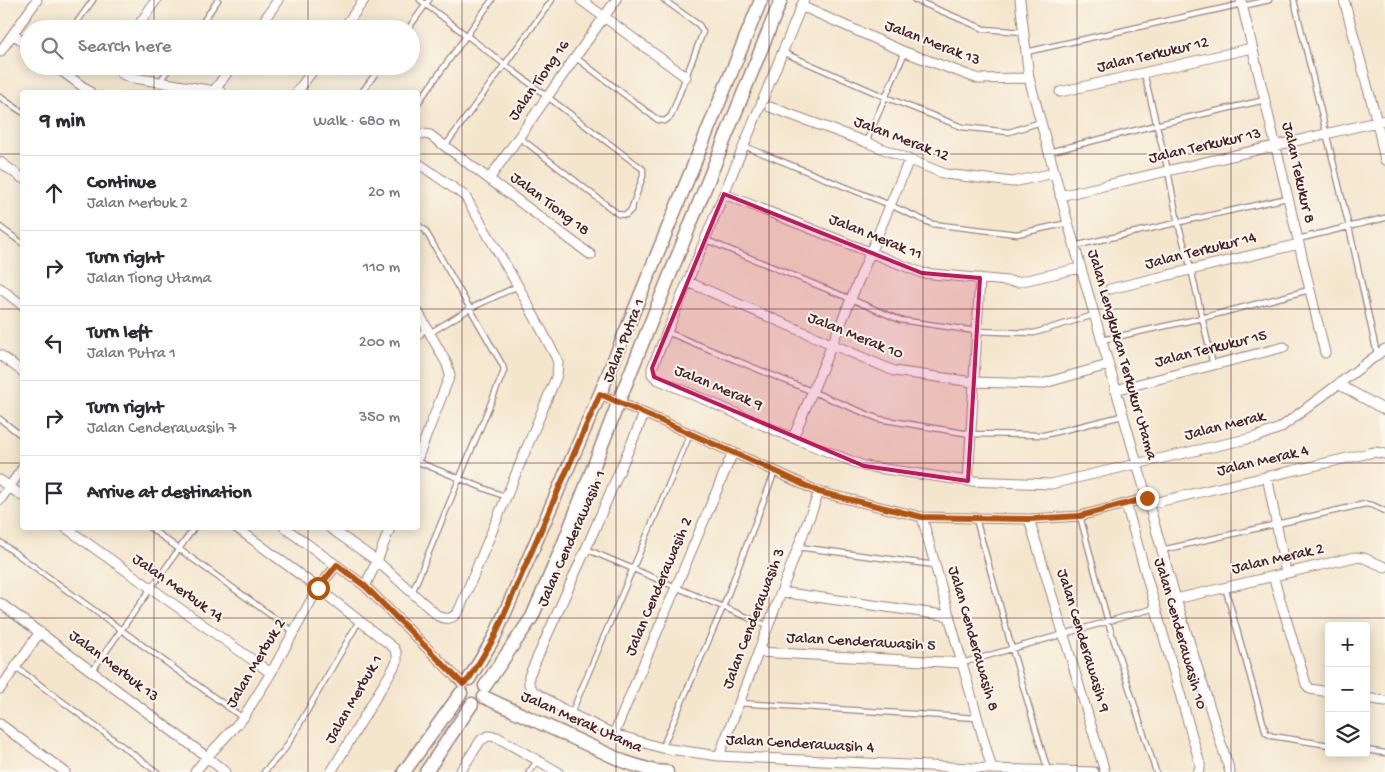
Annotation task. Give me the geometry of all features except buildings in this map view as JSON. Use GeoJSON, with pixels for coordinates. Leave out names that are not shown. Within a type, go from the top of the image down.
{"type":"FeatureCollection","features":[{"type":"Feature","properties":{"kind":"main road","name":"Jalan Putra 1"},"geometry":{"type":"LineString","coordinates":[[404,772],[465,685],[494,638],[600,394],[761,0]]}},
{"type":"Feature","properties":{"kind":"main road","name":"Jalan Putra 1"},"geometry":{"type":"LineString","coordinates":[[485,692],[532,617],[563,545],[618,401],[781,0]]}},
{"type":"Feature","properties":{"kind":"main road"},"geometry":{"type":"LineString","coordinates":[[426,772],[472,704],[477,703],[485,692],[481,681],[476,679],[465,685],[463,698],[472,704]]}},
{"type":"Feature","properties":{"kind":"main road","name":"Jalan Merak Utama"},"geometry":{"type":"LineString","coordinates":[[485,692],[624,762],[654,771],[666,772]]}},
{"type":"Feature","properties":{"kind":"street"},"geometry":{"type":"LineString","coordinates":[[23,20],[38,0]]}},
{"type":"Feature","properties":{"kind":"street"},"geometry":{"type":"LineString","coordinates":[[142,20],[156,0]]}},
{"type":"Feature","properties":{"kind":"street"},"geometry":{"type":"LineString","coordinates":[[264,20],[278,0]]}},
{"type":"Feature","properties":{"kind":"street"},"geometry":{"type":"LineString","coordinates":[[350,20],[364,0]]}},
{"type":"Feature","properties":{"kind":"street"},"geometry":{"type":"LineString","coordinates":[[580,0],[686,77]]}},
{"type":"Feature","properties":{"kind":"street","name":"Jalan Tiong 16"},"geometry":{"type":"LineString","coordinates":[[489,179],[616,0]]}},
{"type":"Feature","properties":{"kind":"street","name":"Jalan Lengkukan Terkukur Utama"},"geometry":{"type":"LineString","coordinates":[[1020,0],[1029,78],[1060,196],[1136,464],[1230,772]]}},
{"type":"Feature","properties":{"kind":"street"},"geometry":{"type":"LineString","coordinates":[[1344,0],[1381,121],[1385,160]]}},
{"type":"Feature","properties":{"kind":"street","name":"Jalan Merak 9"},"geometry":{"type":"LineString","coordinates":[[802,3],[652,368],[654,377],[793,438],[864,466],[968,481],[1051,484],[1136,464]]}},
{"type":"Feature","properties":{"kind":"street","name":"Jalan Merak 13"},"geometry":{"type":"LineString","coordinates":[[802,3],[904,52],[979,79],[1029,78]]}},
{"type":"Feature","properties":{"kind":"street","name":"Jalan Tekukur 8"},"geometry":{"type":"LineString","coordinates":[[1242,3],[1324,353]]}},
{"type":"Feature","properties":{"kind":"street"},"geometry":{"type":"LineString","coordinates":[[0,52],[20,24]]}},
{"type":"Feature","properties":{"kind":"street"},"geometry":{"type":"LineString","coordinates":[[13,34],[20,39]]}},
{"type":"Feature","properties":{"kind":"street","name":"Jalan Terkukur 12"},"geometry":{"type":"LineString","coordinates":[[1060,92],[1252,48]]}},
{"type":"Feature","properties":{"kind":"street"},"geometry":{"type":"LineString","coordinates":[[67,75],[87,90]]}},
{"type":"Feature","properties":{"kind":"street"},"geometry":{"type":"LineString","coordinates":[[124,75],[206,90]]}},
{"type":"Feature","properties":{"kind":"street"},"geometry":{"type":"LineString","coordinates":[[218,90],[227,75]]}},
{"type":"Feature","properties":{"kind":"street"},"geometry":{"type":"LineString","coordinates":[[298,90],[309,75]]}},
{"type":"Feature","properties":{"kind":"street","name":"Jalan Merak 12"},"geometry":{"type":"LineString","coordinates":[[770,107],[866,142],[945,174],[1013,182],[1054,173]]}},
{"type":"Feature","properties":{"kind":"street","name":"Jalan Terkukur 13"},"geometry":{"type":"LineString","coordinates":[[1060,196],[1381,121]]}},
{"type":"Feature","properties":{"kind":"street","name":"Jalan Tiong 18"},"geometry":{"type":"LineString","coordinates":[[420,133],[430,135],[446,146],[591,255]]}},
{"type":"Feature","properties":{"kind":"street"},"geometry":{"type":"LineString","coordinates":[[793,438],[909,160]]}},
{"type":"Feature","properties":{"kind":"street"},"geometry":{"type":"LineString","coordinates":[[0,162],[20,177]]}},
{"type":"Feature","properties":{"kind":"street"},"geometry":{"type":"LineString","coordinates":[[333,530],[377,561],[438,616],[444,619],[451,618],[457,614],[557,375],[556,357],[518,286],[465,196],[420,164]]}},
{"type":"Feature","properties":{"kind":"street","name":"Jalan Merak 11"},"geometry":{"type":"LineString","coordinates":[[724,194],[922,273],[1018,282],[1080,268]]}},
{"type":"Feature","properties":{"kind":"street","name":"Jalan Terkukur 14"},"geometry":{"type":"LineString","coordinates":[[1110,289],[1298,241]]}},
{"type":"Feature","properties":{"kind":"street"},"geometry":{"type":"LineString","coordinates":[[968,481],[980,278]]}},
{"type":"Feature","properties":{"kind":"street","name":"Jalan Merak 10"},"geometry":{"type":"LineString","coordinates":[[688,282],[894,371],[973,382],[1041,384],[1108,365]]}},
{"type":"Feature","properties":{"kind":"street"},"geometry":{"type":"LineString","coordinates":[[0,288],[20,303]]}},
{"type":"Feature","properties":{"kind":"street"},"geometry":{"type":"LineString","coordinates":[[420,316],[448,364],[450,375],[420,452]]}},
{"type":"Feature","properties":{"kind":"street","name":"Jalan Terkukur 15"},"geometry":{"type":"LineString","coordinates":[[1115,390],[1284,347]]}},
{"type":"Feature","properties":{"kind":"street","name":"Jalan Merak"},"geometry":{"type":"LineString","coordinates":[[1136,464],[1256,437],[1280,428],[1382,352]]}},
{"type":"Feature","properties":{"kind":"street"},"geometry":{"type":"LineString","coordinates":[[0,355],[20,370]]}},
{"type":"Feature","properties":{"kind":"street"},"geometry":{"type":"LineString","coordinates":[[1338,384],[1385,410]]}},
{"type":"Feature","properties":{"kind":"street","name":"Jalan Merak 4"},"geometry":{"type":"LineString","coordinates":[[600,394],[819,492],[922,517],[1029,519],[1080,516],[1126,504],[1148,501],[1369,453],[1385,454]]}},
{"type":"Feature","properties":{"kind":"street","name":"Jalan Cenderawasih 1"},"geometry":{"type":"LineString","coordinates":[[529,676],[586,550],[644,414]]}},
{"type":"Feature","properties":{"kind":"street","name":"Jalan Cenderawasih 2"},"geometry":{"type":"LineString","coordinates":[[614,734],[732,452]]}},
{"type":"Feature","properties":{"kind":"street"},"geometry":{"type":"LineString","coordinates":[[0,500],[20,472]]}},
{"type":"Feature","properties":{"kind":"street"},"geometry":{"type":"LineString","coordinates":[[1267,476],[1286,573]]}},
{"type":"Feature","properties":{"kind":"street"},"geometry":{"type":"LineString","coordinates":[[0,480],[20,495]]}},
{"type":"Feature","properties":{"kind":"street","name":"Jalan Cenderawasih 3"},"geometry":{"type":"LineString","coordinates":[[719,756],[819,492]]}},
{"type":"Feature","properties":{"kind":"street","name":"Jalan Cenderawasih 10"},"geometry":{"type":"LineString","coordinates":[[1126,504],[1200,764],[1198,772]]}},
{"type":"Feature","properties":{"kind":"street","name":"Jalan Cenderawasih 8"},"geometry":{"type":"LineString","coordinates":[[922,517],[992,769]]}},
{"type":"Feature","properties":{"kind":"street","name":"Jalan Cenderawasih 9"},"geometry":{"type":"LineString","coordinates":[[1029,519],[1105,772]]}},
{"type":"Feature","properties":{"kind":"street","name":"Jalan Merbuk 14"},"geometry":{"type":"LineString","coordinates":[[69,530],[271,674]]}},
{"type":"Feature","properties":{"kind":"street","name":"Jalan Merbuk 1"},"geometry":{"type":"LineString","coordinates":[[240,530],[360,620],[394,648],[397,654],[397,662],[330,772]]}},
{"type":"Feature","properties":{"kind":"street"},"geometry":{"type":"LineString","coordinates":[[288,530],[365,586],[465,685]]}},
{"type":"Feature","properties":{"kind":"street"},"geometry":{"type":"LineString","coordinates":[[365,586],[389,530]]}},
{"type":"Feature","properties":{"kind":"street","name":"Jalan Merak 2"},"geometry":{"type":"LineString","coordinates":[[1176,599],[1359,557],[1385,568]]}},
{"type":"Feature","properties":{"kind":"street","name":"Jalan Merbuk 2"},"geometry":{"type":"LineString","coordinates":[[195,772],[242,718],[271,674],[318,588],[337,565]]}},
{"type":"Feature","properties":{"kind":"street"},"geometry":{"type":"LineString","coordinates":[[1273,576],[1306,684],[1310,689],[1325,691]]}},
{"type":"Feature","properties":{"kind":"street"},"geometry":{"type":"LineString","coordinates":[[781,592],[950,616]]}},
{"type":"Feature","properties":{"kind":"street","name":"Jalan Merbuk 13"},"geometry":{"type":"LineString","coordinates":[[0,603],[92,670],[225,772]]}},
{"type":"Feature","properties":{"kind":"street"},"geometry":{"type":"LineString","coordinates":[[0,689],[40,632]]}},
{"type":"Feature","properties":{"kind":"street","name":"Jalan Cenderawasih 5"},"geometry":{"type":"LineString","coordinates":[[758,652],[962,663]]}},
{"type":"Feature","properties":{"kind":"street","name":"Jalan Cenderawasih 4"},"geometry":{"type":"LineString","coordinates":[[529,676],[529,684],[533,691],[571,714],[614,734],[662,748],[719,756],[1094,772]]}},
{"type":"Feature","properties":{"kind":"street"},"geometry":{"type":"LineString","coordinates":[[1370,698],[1385,700]]}},
{"type":"Feature","properties":{"kind":"street"},"geometry":{"type":"LineString","coordinates":[[0,724],[65,772]]}},
{"type":"Feature","properties":{"kind":"street"},"geometry":{"type":"LineString","coordinates":[[460,772],[481,740],[488,736],[497,737],[558,772]]}},
{"type":"Feature","properties":{"kind":"lane"},"geometry":{"type":"LineString","coordinates":[[79,20],[93,0]]}},
{"type":"Feature","properties":{"kind":"lane"},"geometry":{"type":"LineString","coordinates":[[204,20],[218,0]]}},
{"type":"Feature","properties":{"kind":"lane"},"geometry":{"type":"LineString","coordinates":[[420,0],[427,2],[466,36],[642,169],[643,176],[631,210],[626,215],[618,214],[519,136]]}},
{"type":"Feature","properties":{"kind":"lane"},"geometry":{"type":"LineString","coordinates":[[420,100],[492,0]]}},
{"type":"Feature","properties":{"kind":"lane"},"geometry":{"type":"LineString","coordinates":[[446,146],[552,0]]}},
{"type":"Feature","properties":{"kind":"lane"},"geometry":{"type":"LineString","coordinates":[[575,57],[662,121],[665,121],[671,116],[703,32],[699,25],[664,0]]}},
{"type":"Feature","properties":{"kind":"lane"},"geometry":{"type":"LineString","coordinates":[[915,0],[984,29],[1024,32]]}},
{"type":"Feature","properties":{"kind":"lane"},"geometry":{"type":"LineString","coordinates":[[1026,52],[1242,3],[1269,0]]}},
{"type":"Feature","properties":{"kind":"lane"},"geometry":{"type":"LineString","coordinates":[[1294,0],[1382,352]]}},
{"type":"Feature","properties":{"kind":"lane"},"geometry":{"type":"LineString","coordinates":[[414,20],[427,2]]}},
{"type":"Feature","properties":{"kind":"lane"},"geometry":{"type":"LineString","coordinates":[[782,52],[885,97],[962,127],[1009,132],[1041,122]]}},
{"type":"Feature","properties":{"kind":"lane"},"geometry":{"type":"LineString","coordinates":[[866,142],[904,52]]}},
{"type":"Feature","properties":{"kind":"lane"},"geometry":{"type":"LineString","coordinates":[[1144,73],[1213,365]]}},
{"type":"Feature","properties":{"kind":"lane"},"geometry":{"type":"LineString","coordinates":[[160,82],[165,75]]}},
{"type":"Feature","properties":{"kind":"lane"},"geometry":{"type":"LineString","coordinates":[[363,90],[374,75]]}},
{"type":"Feature","properties":{"kind":"lane"},"geometry":{"type":"LineString","coordinates":[[0,97],[20,111]]}},
{"type":"Feature","properties":{"kind":"lane"},"geometry":{"type":"LineString","coordinates":[[1049,152],[1265,100]]}},
{"type":"Feature","properties":{"kind":"lane"},"geometry":{"type":"LineString","coordinates":[[744,146],[932,224],[1017,234],[1068,224]]}},
{"type":"Feature","properties":{"kind":"lane"},"geometry":{"type":"LineString","coordinates":[[1074,246],[1288,198]]}},
{"type":"Feature","properties":{"kind":"lane"},"geometry":{"type":"LineString","coordinates":[[1298,241],[1385,218]]}},
{"type":"Feature","properties":{"kind":"lane"},"geometry":{"type":"LineString","coordinates":[[412,593],[504,371],[471,308],[425,230],[420,226]]}},
{"type":"Feature","properties":{"kind":"lane"},"geometry":{"type":"LineString","coordinates":[[0,227],[20,242]]}},
{"type":"Feature","properties":{"kind":"lane"},"geometry":{"type":"LineString","coordinates":[[706,240],[900,320],[976,331],[1034,333],[1094,315]]}},
{"type":"Feature","properties":{"kind":"lane"},"geometry":{"type":"LineString","coordinates":[[420,336],[428,330],[518,286]]}},
{"type":"Feature","properties":{"kind":"lane"},"geometry":{"type":"LineString","coordinates":[[1101,340],[1202,318],[1309,290]]}},
{"type":"Feature","properties":{"kind":"lane"},"geometry":{"type":"LineString","coordinates":[[667,332],[879,419],[970,434],[1044,434],[1122,416]]}},
{"type":"Feature","properties":{"kind":"lane"},"geometry":{"type":"LineString","coordinates":[[0,419],[20,434]]}},
{"type":"Feature","properties":{"kind":"lane"},"geometry":{"type":"LineString","coordinates":[[571,714],[690,434]]}},
{"type":"Feature","properties":{"kind":"lane"},"geometry":{"type":"LineString","coordinates":[[420,463],[507,497]]}},
{"type":"Feature","properties":{"kind":"lane"},"geometry":{"type":"LineString","coordinates":[[662,748],[723,607],[775,471]]}},
{"type":"Feature","properties":{"kind":"lane"},"geometry":{"type":"LineString","coordinates":[[1162,550],[1365,504],[1385,511]]}},
{"type":"Feature","properties":{"kind":"lane"},"geometry":{"type":"LineString","coordinates":[[1080,516],[1108,622],[1156,772]]}},
{"type":"Feature","properties":{"kind":"lane"},"geometry":{"type":"LineString","coordinates":[[976,518],[1048,771]]}},
{"type":"Feature","properties":{"kind":"lane"},"geometry":{"type":"LineString","coordinates":[[153,530],[294,632]]}},
{"type":"Feature","properties":{"kind":"lane"},"geometry":{"type":"LineString","coordinates":[[92,670],[192,530]]}},
{"type":"Feature","properties":{"kind":"lane"},"geometry":{"type":"LineString","coordinates":[[0,542],[242,718]]}},
{"type":"Feature","properties":{"kind":"lane"},"geometry":{"type":"LineString","coordinates":[[798,547],[936,565]]}},
{"type":"Feature","properties":{"kind":"lane"},"geometry":{"type":"LineString","coordinates":[[586,550],[768,626]]}},
{"type":"Feature","properties":{"kind":"lane"},"geometry":{"type":"LineString","coordinates":[[1225,588],[1266,733],[1272,736],[1325,743]]}},
{"type":"Feature","properties":{"kind":"lane"},"geometry":{"type":"LineString","coordinates":[[962,663],[1156,608]]}},
{"type":"Feature","properties":{"kind":"lane"},"geometry":{"type":"LineString","coordinates":[[264,772],[285,749],[360,620]]}},
{"type":"Feature","properties":{"kind":"lane"},"geometry":{"type":"LineString","coordinates":[[15,667],[157,772]]}},
{"type":"Feature","properties":{"kind":"lane"},"geometry":{"type":"LineString","coordinates":[[739,703],[978,718]]}},
{"type":"Feature","properties":{"kind":"lane"},"geometry":{"type":"LineString","coordinates":[[1370,751],[1385,753]]}},
{"type":"Feature","properties":{"kind":"lane"},"geometry":{"type":"LineString","coordinates":[[529,772],[537,761]]}},
{"type":"Feature","properties":{"kind":"highlighted area"},"geometry":{"type":"Polygon","coordinates":[[[724,194],[922,273],[980,278],[968,481],[864,466],[654,377],[652,368],[724,194]]]}},
{"type":"Feature","properties":{"kind":"route"},"geometry":{"type":"LineString","coordinates":[[318,588],[337,565],[365,586],[463,684],[469,679],[494,638],[600,394],[819,492],[922,517],[1029,519],[1080,516],[1147,498]]}}]}
